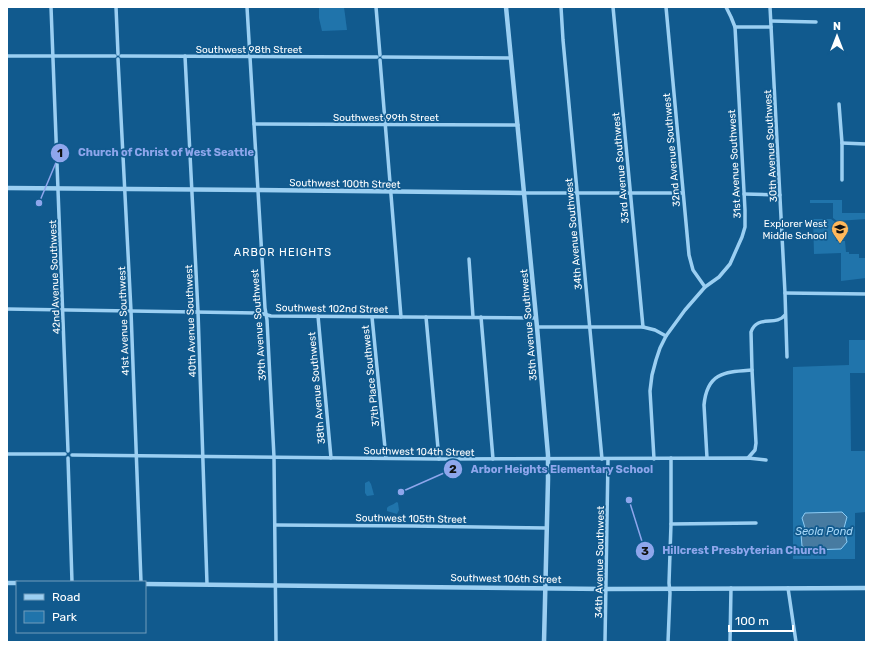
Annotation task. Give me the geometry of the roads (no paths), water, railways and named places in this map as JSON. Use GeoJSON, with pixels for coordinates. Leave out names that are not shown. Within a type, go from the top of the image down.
{"type":"FeatureCollection","features":[{"type":"Feature","properties":{"kind":"street","name":"42nd Avenue Southwest"},"geometry":{"type":"LineString","coordinates":[[51,7],[68,451]]}},
{"type":"Feature","properties":{"kind":"street","name":"41st Avenue Southwest"},"geometry":{"type":"LineString","coordinates":[[116,7],[131,311],[141,581]]}},
{"type":"Feature","properties":{"kind":"street","name":"39th Avenue Southwest"},"geometry":{"type":"LineString","coordinates":[[247,7],[274,457],[276,642]]}},
{"type":"Feature","properties":{"kind":"street"},"geometry":{"type":"LineString","coordinates":[[376,7],[401,317]]}},
{"type":"Feature","properties":{"kind":"street","name":"35th Avenue Southwest"},"geometry":{"type":"LineString","coordinates":[[506,7],[537,327],[548,459],[544,642]]}},
{"type":"Feature","properties":{"kind":"street","name":"34th Avenue Southwest"},"geometry":{"type":"LineString","coordinates":[[561,7],[602,459]]}},
{"type":"Feature","properties":{"kind":"street","name":"33rd Avenue Southwest"},"geometry":{"type":"LineString","coordinates":[[613,7],[643,327]]}},
{"type":"Feature","properties":{"kind":"street","name":"32nd Avenue Southwest"},"geometry":{"type":"LineString","coordinates":[[666,7],[690,264],[692,270],[705,287]]}},
{"type":"Feature","properties":{"kind":"street"},"geometry":{"type":"LineString","coordinates":[[726,7],[735,27],[771,27]]}},
{"type":"Feature","properties":{"kind":"street","name":"30th Avenue Southwest"},"geometry":{"type":"LineString","coordinates":[[770,7],[787,357]]}},
{"type":"Feature","properties":{"kind":"street"},"geometry":{"type":"LineString","coordinates":[[771,21],[816,22]]}},
{"type":"Feature","properties":{"kind":"street","name":"31st Avenue Southwest"},"geometry":{"type":"LineString","coordinates":[[666,336],[685,310],[705,287],[719,277],[730,264],[742,237],[745,219],[735,27]]}},
{"type":"Feature","properties":{"kind":"street","name":"Southwest 98th Street"},"geometry":{"type":"LineString","coordinates":[[7,56],[511,58]]}},
{"type":"Feature","properties":{"kind":"street","name":"40th Avenue Southwest"},"geometry":{"type":"LineString","coordinates":[[185,56],[198,311],[207,584]]}},
{"type":"Feature","properties":{"kind":"street"},"geometry":{"type":"LineString","coordinates":[[839,104],[842,143],[842,180]]}},
{"type":"Feature","properties":{"kind":"street","name":"Southwest 99th Street"},"geometry":{"type":"LineString","coordinates":[[254,124],[518,125]]}},
{"type":"Feature","properties":{"kind":"street"},"geometry":{"type":"LineString","coordinates":[[842,143],[866,144]]}},
{"type":"Feature","properties":{"kind":"street","name":"Southwest 100th Street"},"geometry":{"type":"LineString","coordinates":[[7,188],[630,194],[683,193]]}},
{"type":"Feature","properties":{"kind":"street"},"geometry":{"type":"LineString","coordinates":[[744,194],[780,195]]}},
{"type":"Feature","properties":{"kind":"street"},"geometry":{"type":"LineString","coordinates":[[469,259],[473,317]]}},
{"type":"Feature","properties":{"kind":"street"},"geometry":{"type":"LineString","coordinates":[[785,293],[866,294]]}},
{"type":"Feature","properties":{"kind":"street","name":"Southwest 102nd Street"},"geometry":{"type":"LineString","coordinates":[[7,309],[198,311],[260,313],[271,316],[536,318]]}},
{"type":"Feature","properties":{"kind":"street"},"geometry":{"type":"LineString","coordinates":[[748,458],[755,450],[756,443],[750,336],[752,327],[767,320],[781,319],[786,314]]}},
{"type":"Feature","properties":{"kind":"street","name":"38th Avenue Southwest"},"geometry":{"type":"LineString","coordinates":[[318,316],[331,458]]}},
{"type":"Feature","properties":{"kind":"street","name":"37th Place Southwest"},"geometry":{"type":"LineString","coordinates":[[372,316],[386,458]]}},
{"type":"Feature","properties":{"kind":"street"},"geometry":{"type":"LineString","coordinates":[[426,317],[439,459]]}},
{"type":"Feature","properties":{"kind":"street"},"geometry":{"type":"LineString","coordinates":[[482,317],[493,459]]}},
{"type":"Feature","properties":{"kind":"street"},"geometry":{"type":"LineString","coordinates":[[537,327],[643,327],[655,330],[666,336],[656,360],[650,391],[654,458]]}},
{"type":"Feature","properties":{"kind":"street"},"geometry":{"type":"LineString","coordinates":[[707,458],[704,405],[708,388],[712,381],[721,374],[752,370]]}},
{"type":"Feature","properties":{"kind":"street"},"geometry":{"type":"LineString","coordinates":[[7,454],[65,454],[68,451],[72,455],[68,458]]}},
{"type":"Feature","properties":{"kind":"street"},"geometry":{"type":"LineString","coordinates":[[65,454],[68,458],[72,581]]}},
{"type":"Feature","properties":{"kind":"street","name":"Southwest 104th Street"},"geometry":{"type":"LineString","coordinates":[[72,455],[439,459],[748,458],[766,460]]}},
{"type":"Feature","properties":{"kind":"street"},"geometry":{"type":"LineString","coordinates":[[668,642],[671,458]]}},
{"type":"Feature","properties":{"kind":"street","name":"34th Avenue Southwest"},"geometry":{"type":"LineString","coordinates":[[605,642],[608,459]]}},
{"type":"Feature","properties":{"kind":"street"},"geometry":{"type":"LineString","coordinates":[[671,524],[756,523]]}},
{"type":"Feature","properties":{"kind":"street","name":"Southwest 105th Street"},"geometry":{"type":"LineString","coordinates":[[275,525],[546,528]]}},
{"type":"Feature","properties":{"kind":"street","name":"Southwest 106th Street"},"geometry":{"type":"LineString","coordinates":[[146,584],[606,589],[866,588]]}},
{"type":"Feature","properties":{"kind":"street"},"geometry":{"type":"LineString","coordinates":[[730,642],[731,588]]}},
{"type":"Feature","properties":{"kind":"street"},"geometry":{"type":"LineString","coordinates":[[788,588],[796,642]]}},
{"type":"Feature","properties":{"kind":"water","name":"Seola Pond"},"geometry":{"type":"Polygon","coordinates":[[[842,512],[847,517],[844,528],[847,542],[841,549],[809,550],[802,546],[801,534],[805,528],[802,518],[805,513],[842,512]]]}},
{"type":"Feature","properties":{"kind":"place","name":"Church of Christ of West Seattle"},"geometry":{"type":"Point","coordinates":[39,203]}},
{"type":"Feature","properties":{"kind":"place","name":"Explorer West Middle School"},"geometry":{"type":"Point","coordinates":[840,244]}},
{"type":"Feature","properties":{"kind":"place","name":"Arbor Heights Elementary School"},"geometry":{"type":"Point","coordinates":[401,492]}},
{"type":"Feature","properties":{"kind":"place","name":"Hillcrest Presbyterian Church"},"geometry":{"type":"Point","coordinates":[629,500]}},
{"type":"Feature","properties":{"kind":"district","name":"ARBOR HEIGHTS"},"geometry":{"type":"Point","coordinates":[283,252]}}]}
